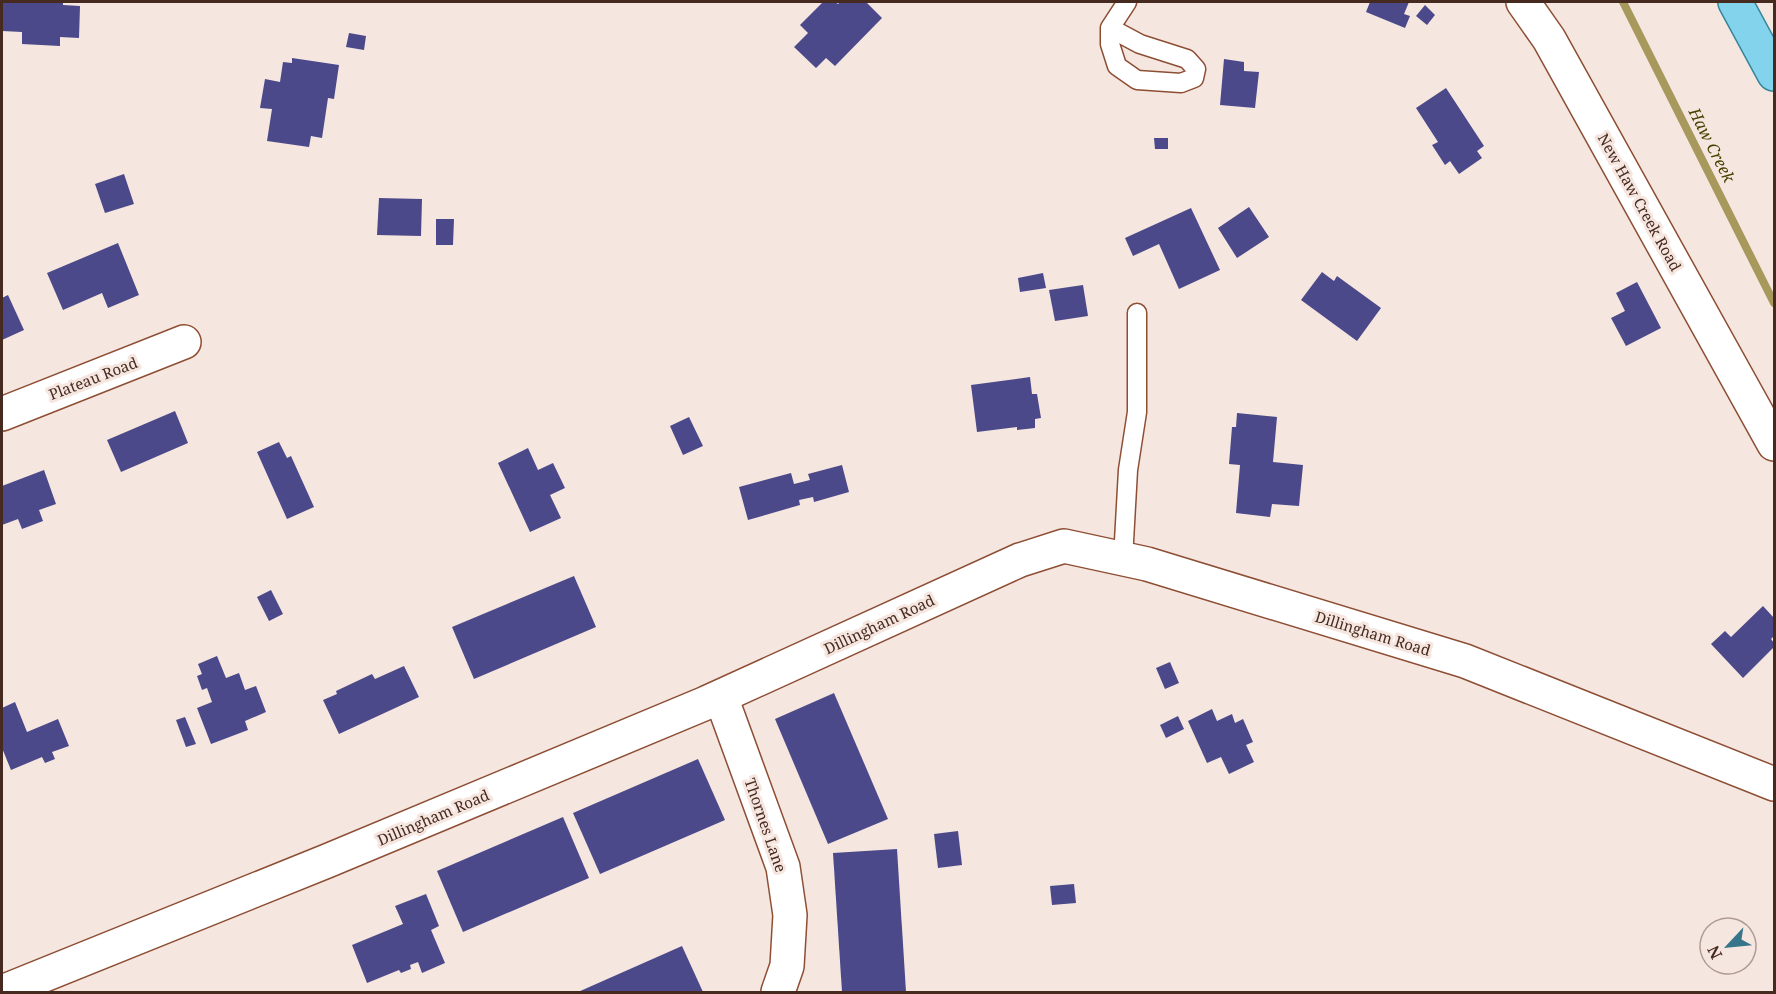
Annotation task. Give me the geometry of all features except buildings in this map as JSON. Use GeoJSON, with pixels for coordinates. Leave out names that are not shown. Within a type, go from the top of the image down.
{"type":"FeatureCollection","features":[{"type":"Feature","properties":{"kind":"main road"},"geometry":{"type":"LineString","coordinates":[[1736,2],[1774,74]]}},
{"type":"Feature","properties":{"kind":"street","name":"New Haw Creek Road"},"geometry":{"type":"LineString","coordinates":[[1523,2],[1549,39],[1764,411],[1774,444]]}},
{"type":"Feature","properties":{"kind":"street","name":"Plateau Road"},"geometry":{"type":"LineString","coordinates":[[2,414],[184,342]]}},
{"type":"Feature","properties":{"kind":"street","name":"Dillingham Road"},"geometry":{"type":"LineString","coordinates":[[2,993],[721,697],[1020,560],[1064,546],[1147,564],[1465,662],[1774,784]]}},
{"type":"Feature","properties":{"kind":"street","name":"Thornes Lane"},"geometry":{"type":"LineString","coordinates":[[721,697],[783,867],[790,915],[787,966],[778,993]]}},
{"type":"Feature","properties":{"kind":"lane"},"geometry":{"type":"LineString","coordinates":[[1110,28],[1140,44],[1187,59],[1196,69],[1194,78],[1181,83],[1137,80],[1117,66],[1110,44],[1110,28],[1127,2]]}},
{"type":"Feature","properties":{"kind":"lane"},"geometry":{"type":"LineString","coordinates":[[1123,559],[1128,470],[1137,412],[1137,313]]}},
{"type":"Feature","properties":{"kind":"waterway","name":"Haw Creek"},"geometry":{"type":"LineString","coordinates":[[1623,2],[1774,303]]}}]}
